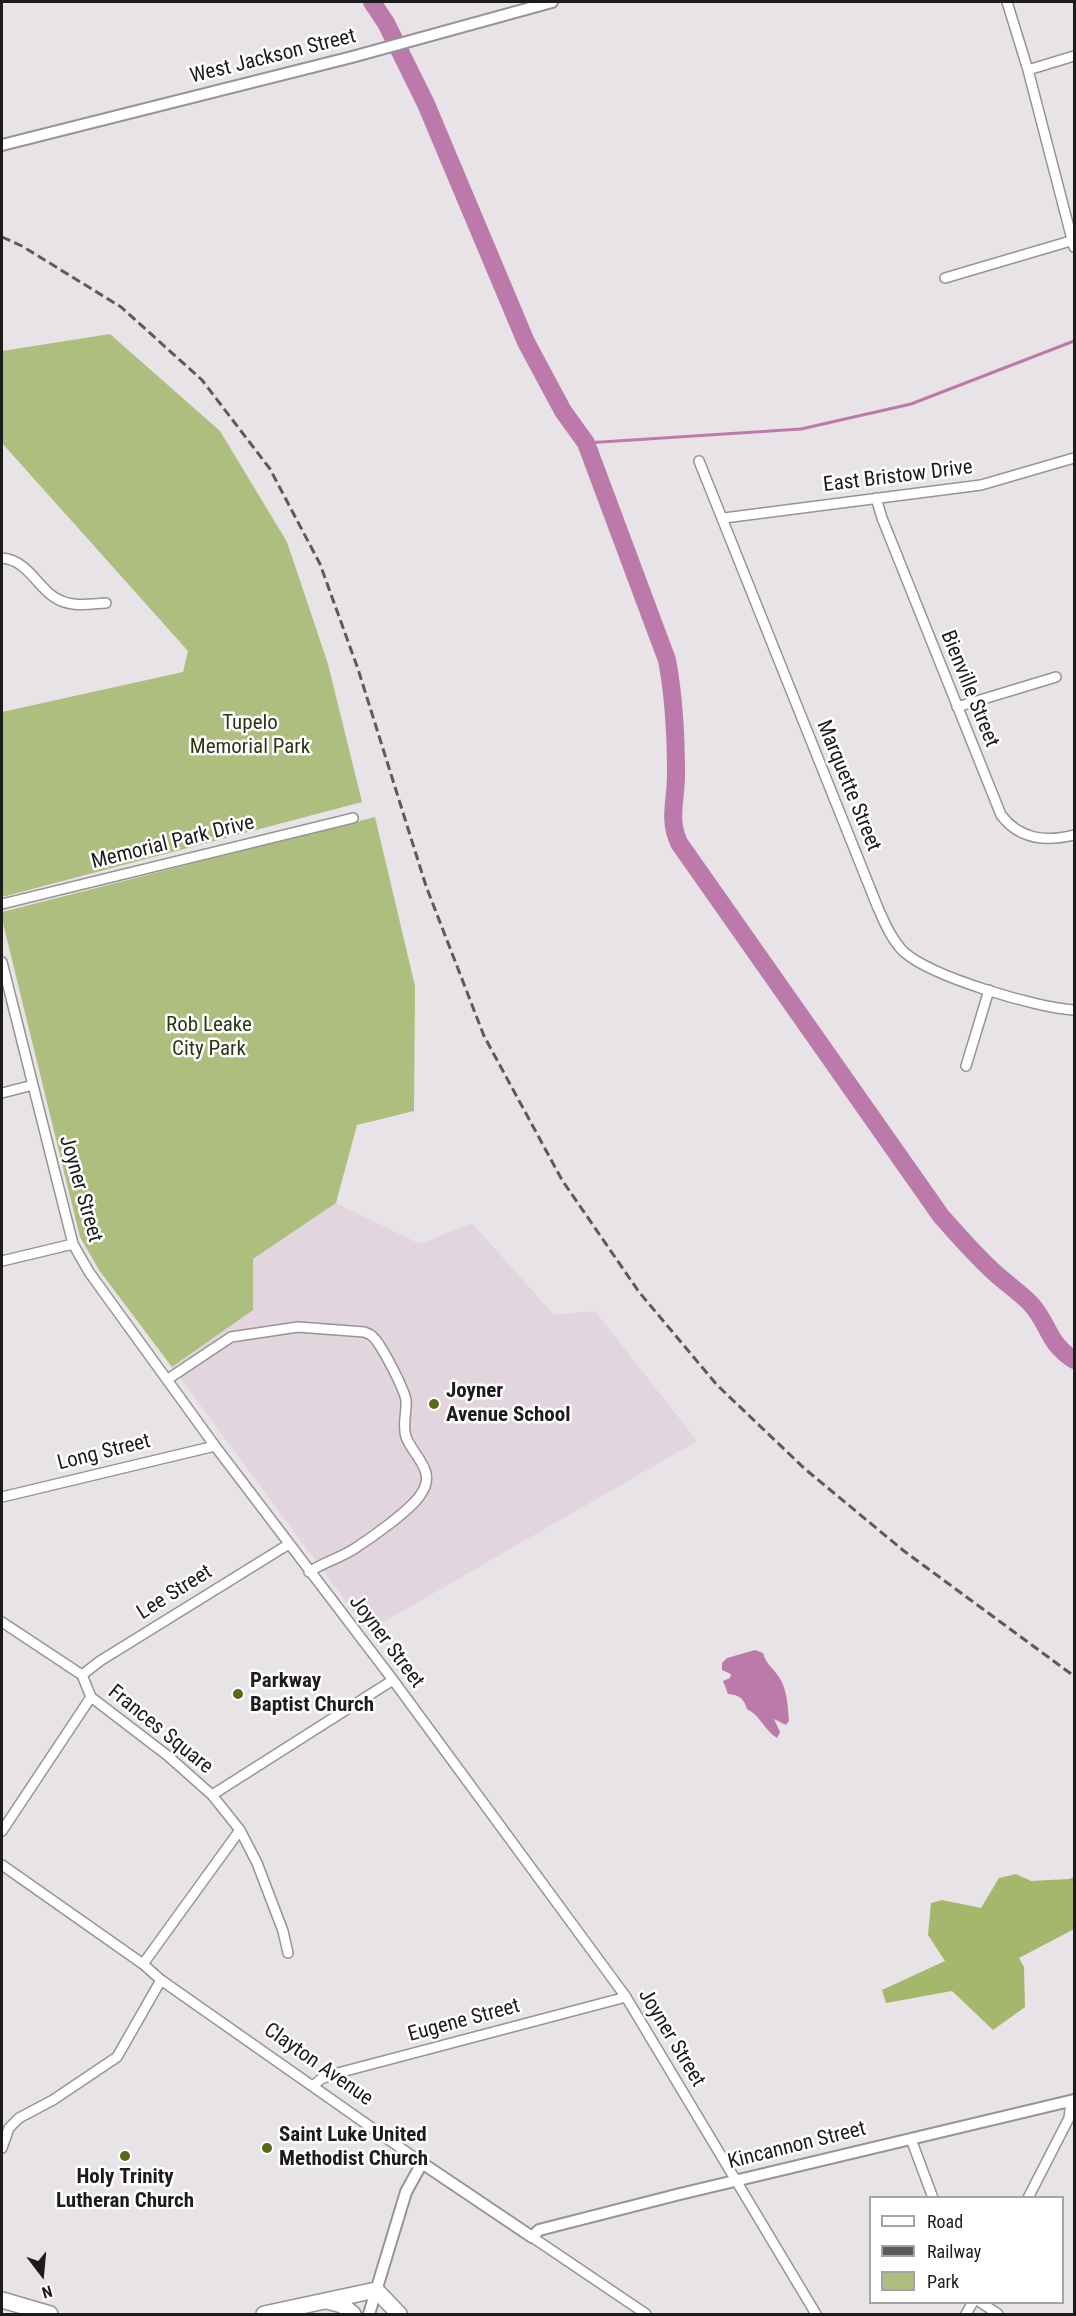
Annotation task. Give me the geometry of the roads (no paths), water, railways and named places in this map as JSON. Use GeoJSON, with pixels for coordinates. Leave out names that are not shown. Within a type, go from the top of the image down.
{"type":"FeatureCollection","features":[{"type":"Feature","properties":{"kind":"highway"},"geometry":{"type":"LineString","coordinates":[[264,2314],[376,2290],[399,2314]]}},
{"type":"Feature","properties":{"kind":"highway"},"geometry":{"type":"LineString","coordinates":[[2,2300],[50,2314]]}},
{"type":"Feature","properties":{"kind":"highway"},"geometry":{"type":"LineString","coordinates":[[327,2301],[342,2305],[353,2314]]}},
{"type":"Feature","properties":{"kind":"street","name":"West Jackson Street"},"geometry":{"type":"LineString","coordinates":[[2,146],[352,57],[552,2]]}},
{"type":"Feature","properties":{"kind":"street"},"geometry":{"type":"LineString","coordinates":[[945,278],[1074,242],[1028,69],[1007,2]]}},
{"type":"Feature","properties":{"kind":"street"},"geometry":{"type":"LineString","coordinates":[[1028,69],[1074,56]]}},
{"type":"Feature","properties":{"kind":"street","name":"East Bristow Drive"},"geometry":{"type":"LineString","coordinates":[[724,518],[981,485],[1074,458]]}},
{"type":"Feature","properties":{"kind":"street","name":"Marquette Street"},"geometry":{"type":"LineString","coordinates":[[699,461],[724,518],[847,833],[890,934],[905,952],[927,967],[989,990],[1074,1010]]}},
{"type":"Feature","properties":{"kind":"street","name":"Bienville Street"},"geometry":{"type":"LineString","coordinates":[[876,498],[996,804],[1007,823],[1015,830],[1033,838],[1054,839],[1074,835]]}},
{"type":"Feature","properties":{"kind":"street"},"geometry":{"type":"LineString","coordinates":[[2,558],[31,572],[54,597],[75,605],[106,603]]}},
{"type":"Feature","properties":{"kind":"street"},"geometry":{"type":"LineString","coordinates":[[957,707],[1056,677]]}},
{"type":"Feature","properties":{"kind":"street","name":"Memorial Park Drive"},"geometry":{"type":"LineString","coordinates":[[2,904],[353,818]]}},
{"type":"Feature","properties":{"kind":"street","name":"Joyner Street"},"geometry":{"type":"LineString","coordinates":[[2,962],[74,1244],[89,1272],[215,1446],[393,1680],[626,1997],[816,2314]]}},
{"type":"Feature","properties":{"kind":"street"},"geometry":{"type":"LineString","coordinates":[[966,1066],[989,990]]}},
{"type":"Feature","properties":{"kind":"street"},"geometry":{"type":"LineString","coordinates":[[2,1093],[33,1085]]}},
{"type":"Feature","properties":{"kind":"street"},"geometry":{"type":"LineString","coordinates":[[2,1261],[74,1244]]}},
{"type":"Feature","properties":{"kind":"street"},"geometry":{"type":"LineString","coordinates":[[168,1379],[231,1336],[298,1327],[364,1332],[373,1337],[401,1384],[406,1400],[404,1425],[406,1437],[426,1469],[427,1480],[423,1492],[415,1503],[354,1550],[324,1562],[309,1572]]}},
{"type":"Feature","properties":{"kind":"street","name":"Long Street"},"geometry":{"type":"LineString","coordinates":[[2,1497],[215,1446]]}},
{"type":"Feature","properties":{"kind":"street","name":"Lee Street"},"geometry":{"type":"LineString","coordinates":[[82,1675],[100,1661],[289,1544]]}},
{"type":"Feature","properties":{"kind":"street"},"geometry":{"type":"LineString","coordinates":[[2,1622],[82,1675],[91,1697]]}},
{"type":"Feature","properties":{"kind":"street"},"geometry":{"type":"LineString","coordinates":[[212,1795],[393,1680]]}},
{"type":"Feature","properties":{"kind":"street","name":"Frances Square"},"geometry":{"type":"LineString","coordinates":[[2,1831],[91,1697],[168,1756],[212,1795],[240,1830],[257,1863],[275,1908],[288,1953]]}},
{"type":"Feature","properties":{"kind":"street"},"geometry":{"type":"LineString","coordinates":[[143,1964],[240,1830]]}},
{"type":"Feature","properties":{"kind":"street","name":"Clayton Avenue"},"geometry":{"type":"LineString","coordinates":[[2,1865],[422,2163],[646,2314]]}},
{"type":"Feature","properties":{"kind":"street"},"geometry":{"type":"LineString","coordinates":[[2,2148],[6,2134],[19,2118],[53,2100],[117,2057],[161,1980]]}},
{"type":"Feature","properties":{"kind":"street","name":"Eugene Street"},"geometry":{"type":"LineString","coordinates":[[314,2085],[321,2079],[334,2074],[626,1997]]}},
{"type":"Feature","properties":{"kind":"street"},"geometry":{"type":"LineString","coordinates":[[1029,2196],[1069,2118],[1073,2101]]}},
{"type":"Feature","properties":{"kind":"street","name":"Kincannon Street"},"geometry":{"type":"LineString","coordinates":[[532,2237],[539,2230],[1073,2101]]}},
{"type":"Feature","properties":{"kind":"street"},"geometry":{"type":"LineString","coordinates":[[911,2139],[932,2196]]}},
{"type":"Feature","properties":{"kind":"street"},"geometry":{"type":"LineString","coordinates":[[369,2314],[406,2192],[422,2163]]}},
{"type":"Feature","properties":{"kind":"street"},"geometry":{"type":"LineString","coordinates":[[983,2304],[999,2314]]}},
{"type":"Feature","properties":{"kind":"waterway"},"geometry":{"type":"LineString","coordinates":[[372,2],[386,23],[426,104],[526,342],[563,411],[586,443],[667,660],[676,746],[673,818],[679,843],[941,1216],[988,1266],[1030,1303],[1053,1340],[1074,1360]]}},
{"type":"Feature","properties":{"kind":"waterway"},"geometry":{"type":"LineString","coordinates":[[586,443],[801,429],[911,404],[1074,341]]}},
{"type":"Feature","properties":{"kind":"railway"},"geometry":{"type":"LineString","coordinates":[[2,237],[22,246],[121,307],[202,380],[270,469],[320,564],[358,669],[426,886],[484,1036],[562,1180],[639,1292],[717,1385],[805,1469],[904,1551],[1074,1676]]}},
{"type":"Feature","properties":{"kind":"place","name":"Joyner Avenue School"},"geometry":{"type":"Point","coordinates":[434,1404]}},
{"type":"Feature","properties":{"kind":"place","name":"Parkway Baptist Church"},"geometry":{"type":"Point","coordinates":[238,1694]}},
{"type":"Feature","properties":{"kind":"place","name":"Saint Luke United Methodist Church"},"geometry":{"type":"Point","coordinates":[267,2148]}},
{"type":"Feature","properties":{"kind":"place","name":"Holy Trinity Lutheran Church"},"geometry":{"type":"Point","coordinates":[125,2156]}},
{"type":"Feature","properties":{"kind":"park label","name":"Tupelo Memorial Park"},"geometry":{"type":"Point","coordinates":[250,736]}},
{"type":"Feature","properties":{"kind":"park label","name":"Rob Leake City Park"},"geometry":{"type":"Point","coordinates":[209,1038]}}]}
